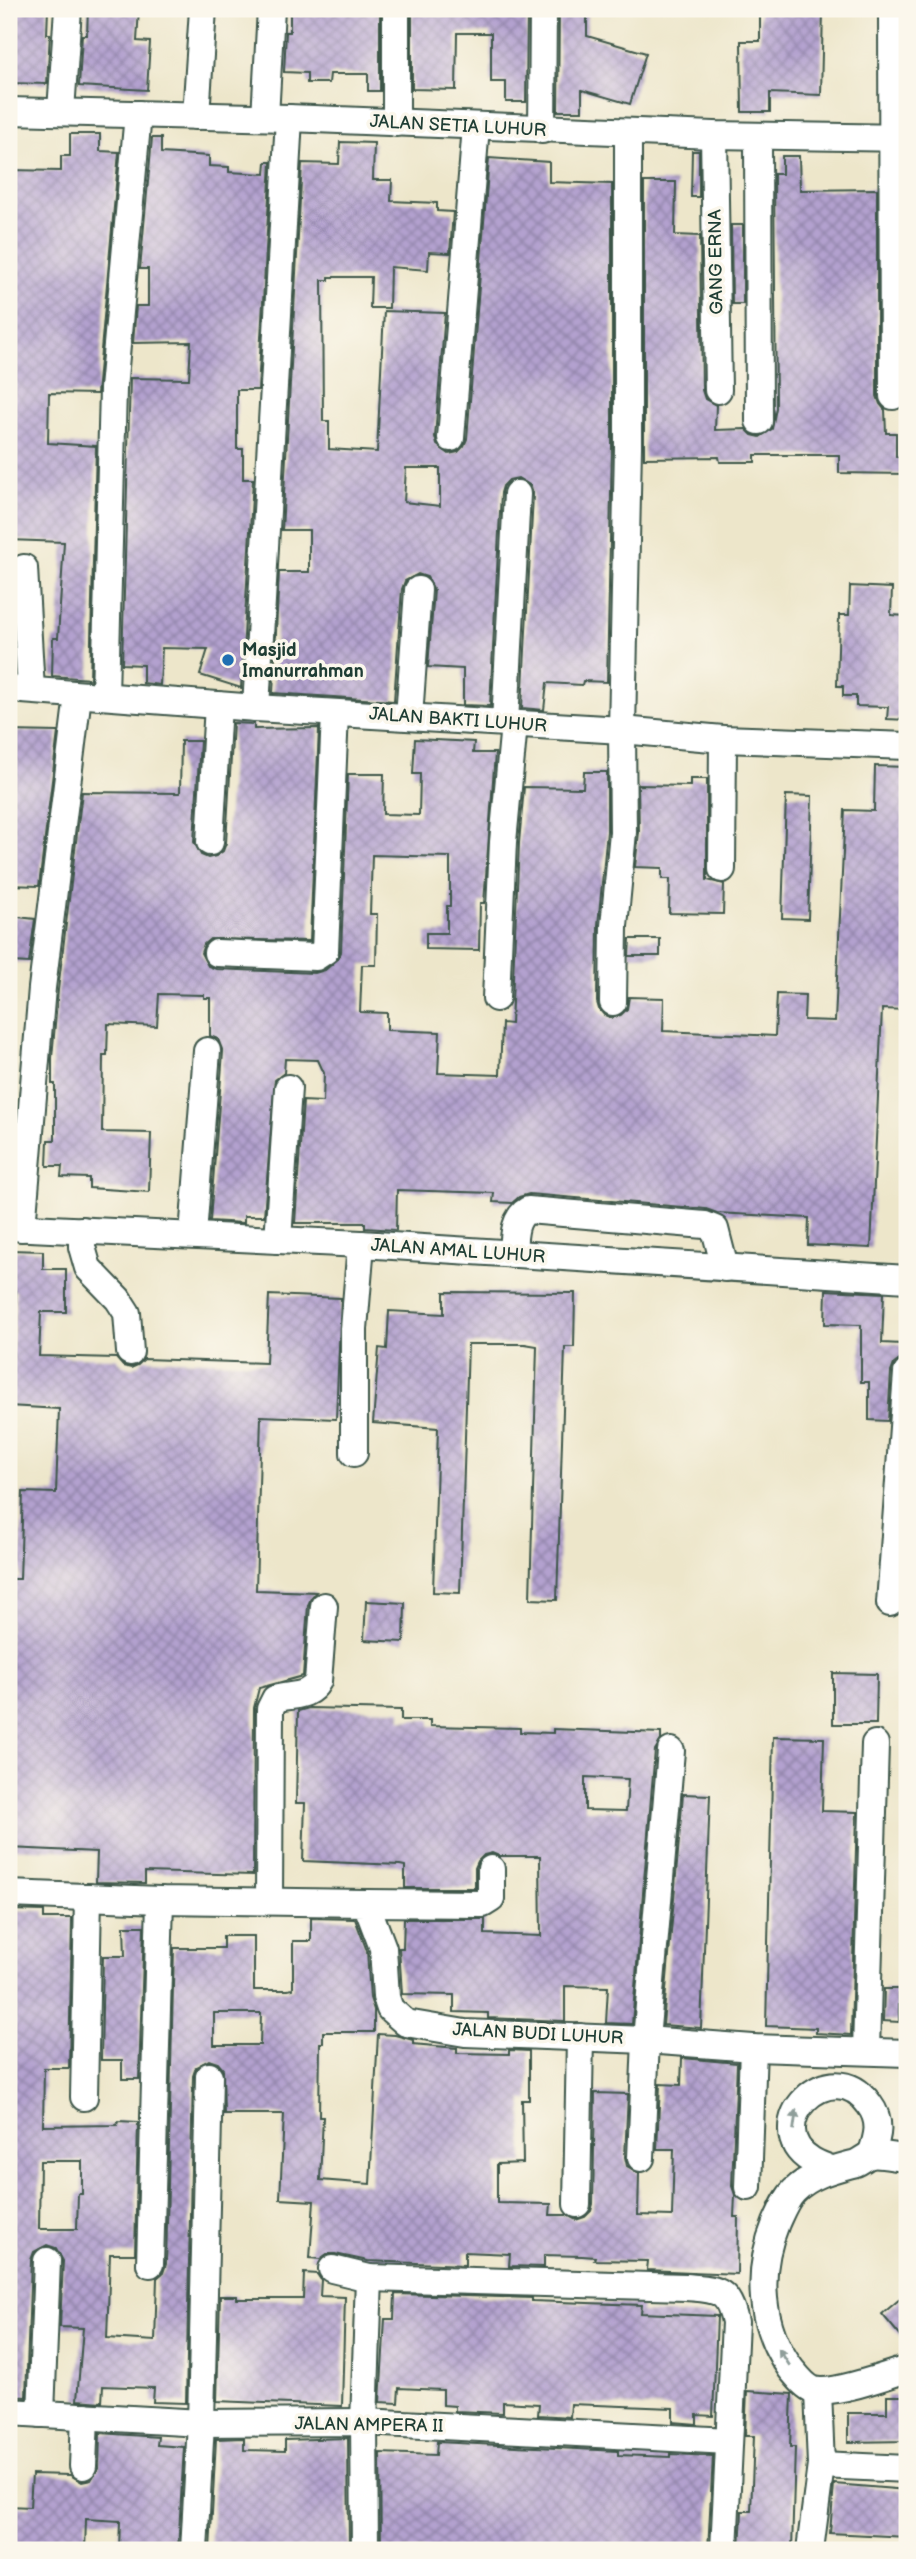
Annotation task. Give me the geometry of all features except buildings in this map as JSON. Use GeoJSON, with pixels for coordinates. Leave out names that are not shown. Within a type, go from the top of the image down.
{"type":"FeatureCollection","features":[{"type":"Feature","properties":{"kind":"street"},"geometry":{"type":"LineString","coordinates":[[61,111],[68,9]]}},
{"type":"Feature","properties":{"kind":"street"},"geometry":{"type":"LineString","coordinates":[[196,116],[203,9]]}},
{"type":"Feature","properties":{"kind":"street"},"geometry":{"type":"LineString","coordinates":[[256,708],[277,118],[271,9]]}},
{"type":"Feature","properties":{"kind":"street"},"geometry":{"type":"LineString","coordinates":[[542,130],[543,9]]}},
{"type":"Feature","properties":{"kind":"street"},"geometry":{"type":"LineString","coordinates":[[892,9],[899,138],[893,396]]}},
{"type":"Feature","properties":{"kind":"street"},"geometry":{"type":"LineString","coordinates":[[396,10],[396,123]]}},
{"type":"Feature","properties":{"kind":"street","name":"JALAN SETIA LUHUR"},"geometry":{"type":"LineString","coordinates":[[9,111],[277,118],[542,130],[899,138]]}},
{"type":"Feature","properties":{"kind":"street"},"geometry":{"type":"LineString","coordinates":[[105,695],[113,389],[138,114]]}},
{"type":"Feature","properties":{"kind":"street"},"geometry":{"type":"LineString","coordinates":[[452,438],[476,126]]}},
{"type":"Feature","properties":{"kind":"street"},"geometry":{"type":"LineString","coordinates":[[613,1002],[614,926],[623,832],[622,730],[628,447],[628,132]]}},
{"type":"Feature","properties":{"kind":"street","name":"GANG ERNA"},"geometry":{"type":"LineString","coordinates":[[714,135],[718,390]]}},
{"type":"Feature","properties":{"kind":"street"},"geometry":{"type":"LineString","coordinates":[[758,136],[759,421]]}},
{"type":"Feature","properties":{"kind":"street"},"geometry":{"type":"LineString","coordinates":[[496,998],[510,723],[517,494]]}},
{"type":"Feature","properties":{"kind":"street"},"geometry":{"type":"LineString","coordinates":[[20,689],[24,568]]}},
{"type":"Feature","properties":{"kind":"street"},"geometry":{"type":"LineString","coordinates":[[409,717],[418,590]]}},
{"type":"Feature","properties":{"kind":"street","name":"JALAN BAKTI LUHUR"},"geometry":{"type":"LineString","coordinates":[[20,689],[256,708],[622,730],[723,739],[907,746]]}},
{"type":"Feature","properties":{"kind":"street"},"geometry":{"type":"LineString","coordinates":[[15,1228],[78,695]]}},
{"type":"Feature","properties":{"kind":"street"},"geometry":{"type":"LineString","coordinates":[[210,842],[218,705]]}},
{"type":"Feature","properties":{"kind":"street"},"geometry":{"type":"LineString","coordinates":[[217,953],[316,957],[325,951],[335,713]]}},
{"type":"Feature","properties":{"kind":"street"},"geometry":{"type":"LineString","coordinates":[[722,869],[723,739]]}},
{"type":"Feature","properties":{"kind":"street"},"geometry":{"type":"LineString","coordinates":[[193,1236],[208,1051]]}},
{"type":"Feature","properties":{"kind":"street"},"geometry":{"type":"LineString","coordinates":[[278,1240],[288,1088]]}},
{"type":"Feature","properties":{"kind":"street"},"geometry":{"type":"LineString","coordinates":[[513,1254],[520,1214],[528,1210],[676,1221],[715,1229],[725,1268]]}},
{"type":"Feature","properties":{"kind":"street"},"geometry":{"type":"LineString","coordinates":[[674,1266],[676,1221]]}},
{"type":"Feature","properties":{"kind":"street","name":"JALAN AMAL LUHUR"},"geometry":{"type":"LineString","coordinates":[[15,1228],[362,1244],[907,1279]]}},
{"type":"Feature","properties":{"kind":"street"},"geometry":{"type":"LineString","coordinates":[[82,1230],[82,1247],[88,1268],[118,1299],[127,1313],[130,1352]]}},
{"type":"Feature","properties":{"kind":"street"},"geometry":{"type":"LineString","coordinates":[[354,1453],[354,1329],[362,1244]]}},
{"type":"Feature","properties":{"kind":"street"},"geometry":{"type":"LineString","coordinates":[[890,1603],[907,1373]]}},
{"type":"Feature","properties":{"kind":"street"},"geometry":{"type":"LineString","coordinates":[[269,1901],[270,1709],[275,1699],[307,1694],[317,1684],[324,1606]]}},
{"type":"Feature","properties":{"kind":"street"},"geometry":{"type":"LineString","coordinates":[[866,2050],[875,1744]]}},
{"type":"Feature","properties":{"kind":"street"},"geometry":{"type":"LineString","coordinates":[[641,2158],[646,2040],[671,1751]]}},
{"type":"Feature","properties":{"kind":"street"},"geometry":{"type":"LineString","coordinates":[[9,1894],[483,1904],[491,1899],[491,1869]]}},
{"type":"Feature","properties":{"kind":"street"},"geometry":{"type":"LineString","coordinates":[[84,2097],[88,1897]]}},
{"type":"Feature","properties":{"kind":"street"},"geometry":{"type":"LineString","coordinates":[[150,2264],[160,1899]]}},
{"type":"Feature","properties":{"kind":"street","name":"JALAN BUDI LUHUR"},"geometry":{"type":"LineString","coordinates":[[366,1903],[383,1948],[386,1997],[390,2009],[406,2023],[465,2034],[907,2053]]}},
{"type":"Feature","properties":{"kind":"street"},"geometry":{"type":"LineString","coordinates":[[577,2204],[580,2037]]}},
{"type":"Feature","properties":{"kind":"street"},"geometry":{"type":"LineString","coordinates":[[748,2187],[753,2048]]}},
{"type":"Feature","properties":{"kind":"street"},"geometry":{"type":"LineString","coordinates":[[194,2550],[201,2424],[209,2076]]}},
{"type":"Feature","properties":{"kind":"street"},"geometry":{"type":"LineString","coordinates":[[831,2169],[803,2154],[795,2141],[793,2131],[796,2110],[802,2100],[812,2092],[826,2087],[844,2086],[856,2090],[874,2110],[878,2131],[871,2155]]}},
{"type":"Feature","properties":{"kind":"street"},"geometry":{"type":"LineString","coordinates":[[907,2158],[871,2155],[860,2162],[831,2169],[805,2181],[793,2192],[781,2210],[769,2244],[763,2279],[769,2331],[781,2355],[804,2383],[818,2391],[907,2370]]}},
{"type":"Feature","properties":{"kind":"street"},"geometry":{"type":"LineString","coordinates":[[41,2414],[47,2260]]}},
{"type":"Feature","properties":{"kind":"street"},"geometry":{"type":"LineString","coordinates":[[332,2269],[369,2278],[686,2287],[719,2292],[731,2302],[735,2322],[724,2550]]}},
{"type":"Feature","properties":{"kind":"street"},"geometry":{"type":"LineString","coordinates":[[365,2550],[364,2422],[369,2278]]}},
{"type":"Feature","properties":{"kind":"street"},"geometry":{"type":"LineString","coordinates":[[810,2550],[821,2465],[818,2391]]}},
{"type":"Feature","properties":{"kind":"street","name":"JALAN AMPERA II"},"geometry":{"type":"LineString","coordinates":[[9,2412],[201,2424],[364,2422],[729,2441]]}},
{"type":"Feature","properties":{"kind":"street"},"geometry":{"type":"LineString","coordinates":[[83,2466],[85,2416]]}},
{"type":"Feature","properties":{"kind":"street"},"geometry":{"type":"LineString","coordinates":[[821,2465],[907,2469]]}},
{"type":"Feature","properties":{"kind":"place","name":"Masjid Imanurrahman"},"geometry":{"type":"Point","coordinates":[228,660]}}]}
